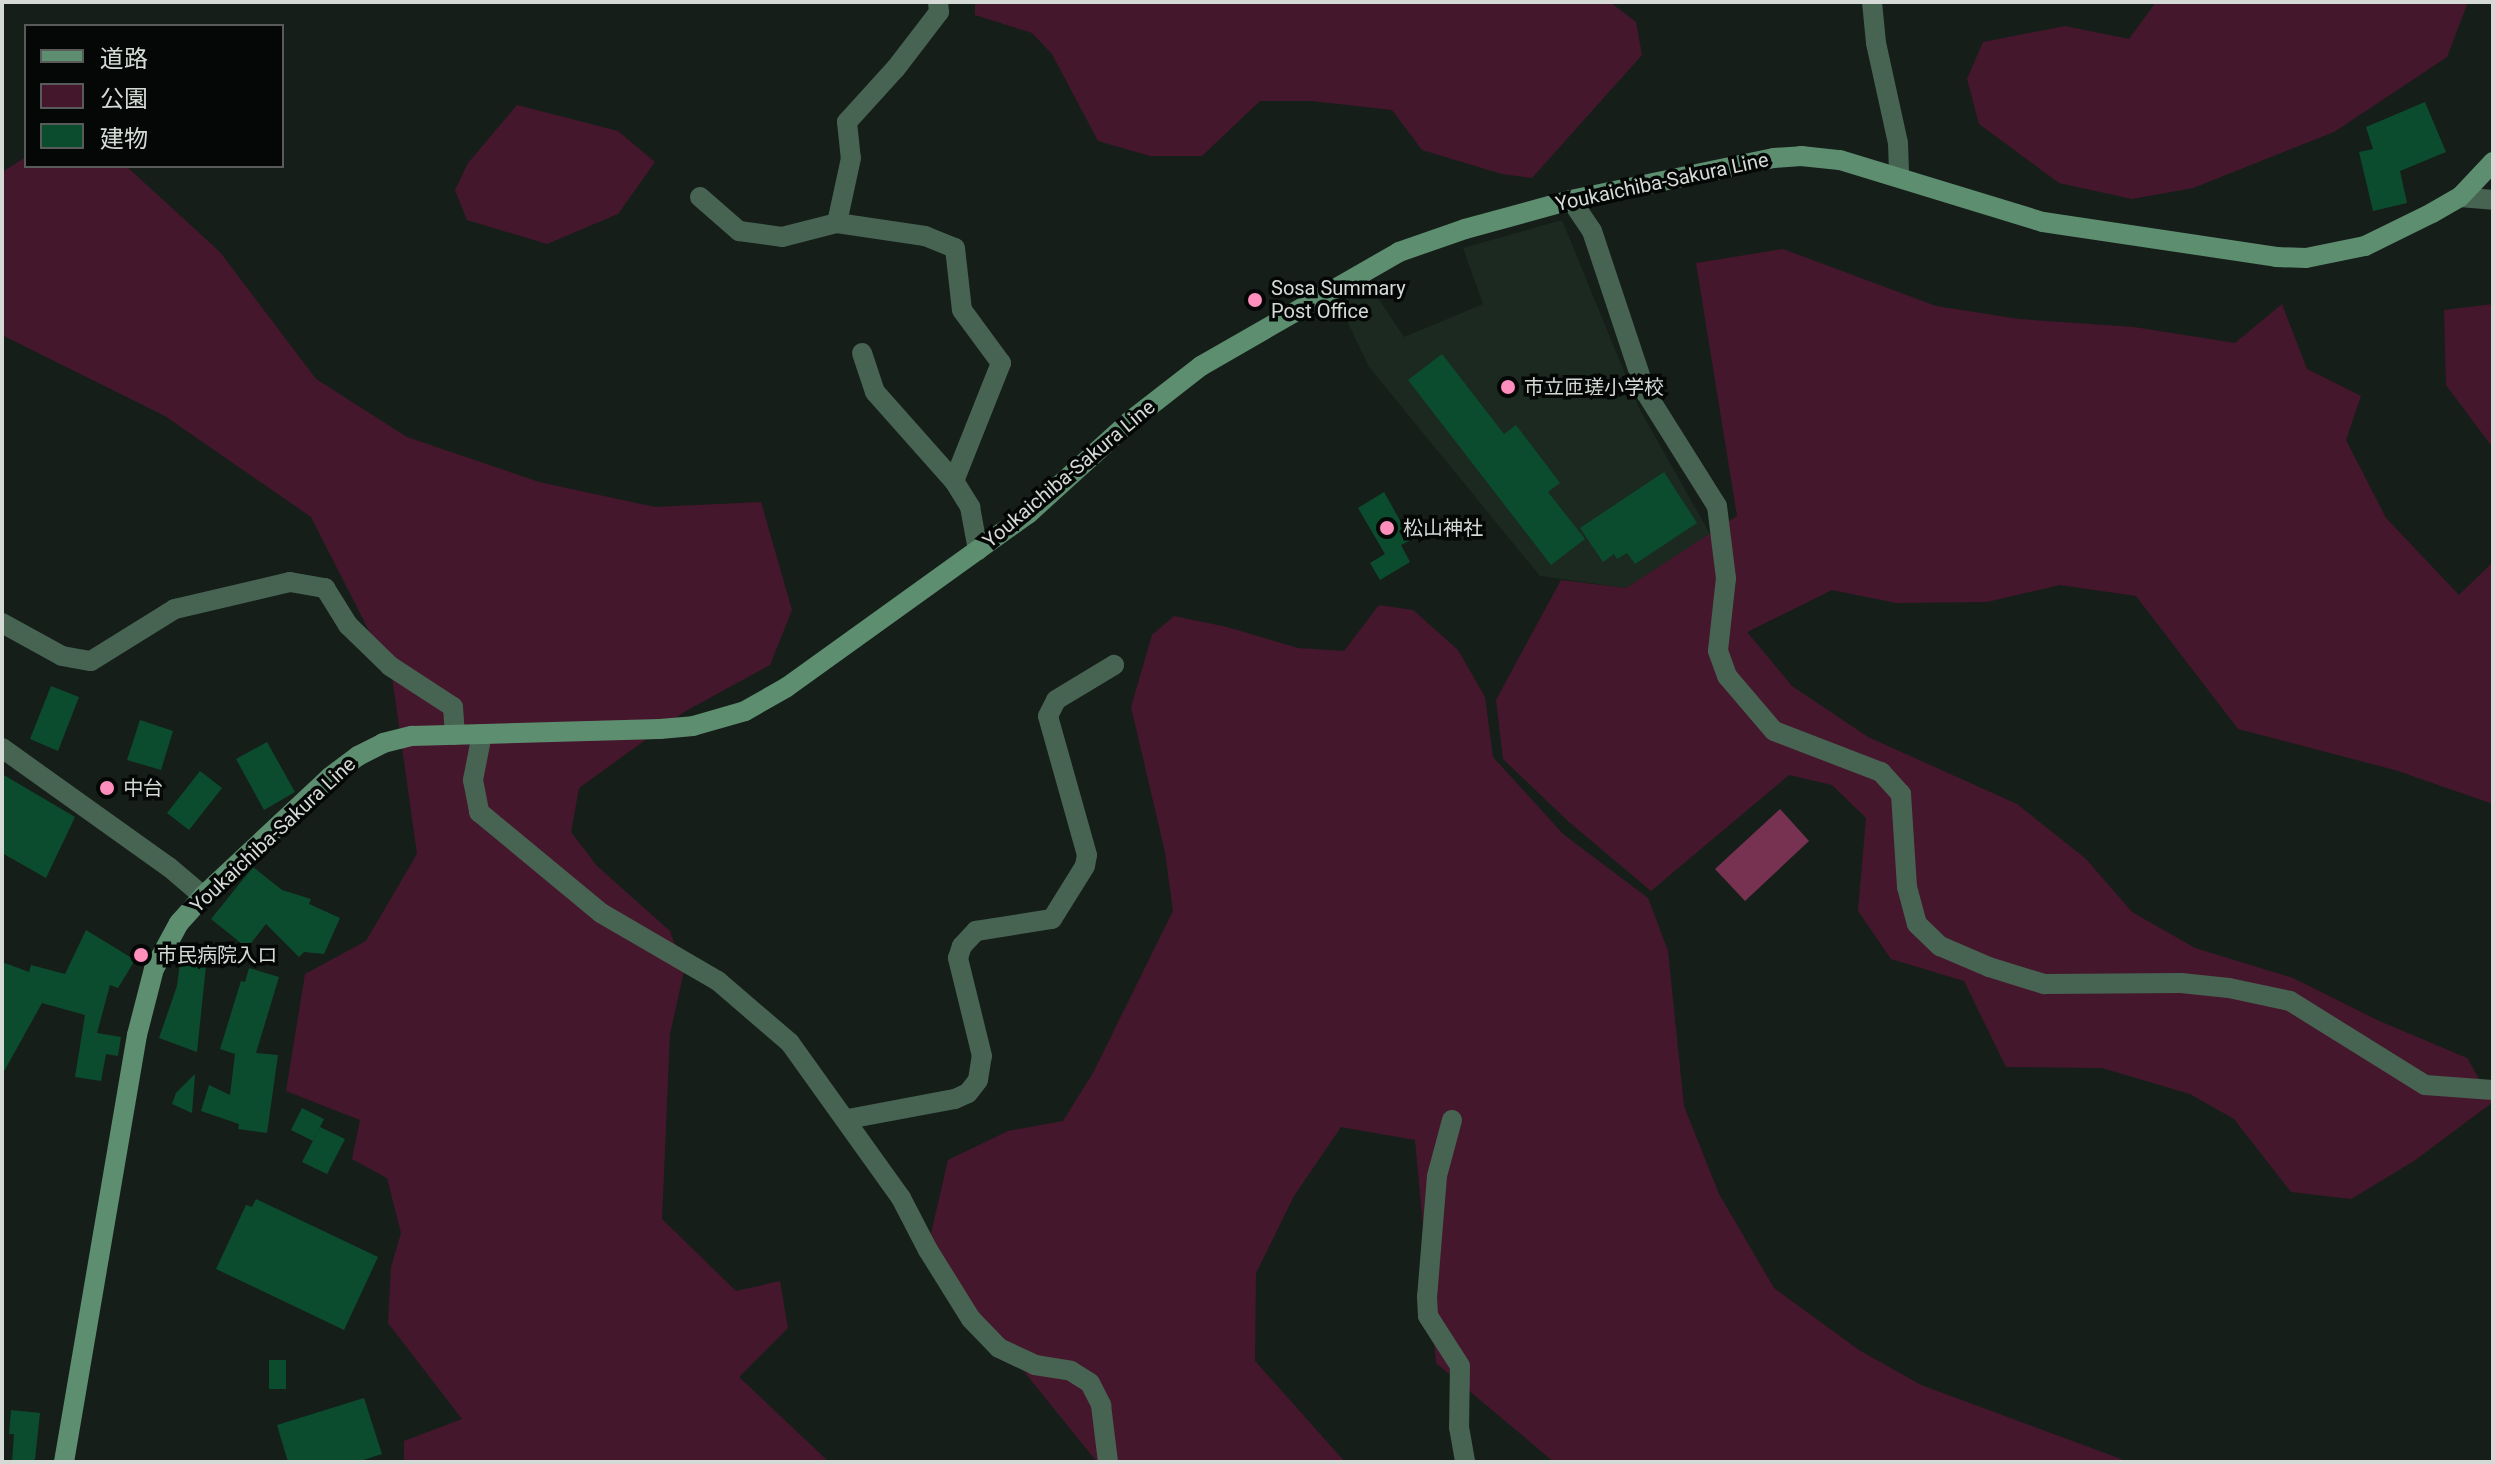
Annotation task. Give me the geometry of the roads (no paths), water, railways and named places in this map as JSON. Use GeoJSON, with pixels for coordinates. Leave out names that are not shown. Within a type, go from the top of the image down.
{"type":"FeatureCollection","features":[{"type":"Feature","properties":{"kind":"main road","name":"Youkaichiba-Sakura Line"},"geometry":{"type":"LineString","coordinates":[[64,1462],[144,999],[162,952],[179,923],[203,896],[330,777],[358,756],[383,743],[412,736],[660,729],[693,726],[733,715],[787,687],[1028,514],[1129,422],[1230,347],[1399,252],[1465,229],[1571,200],[1774,158],[1801,156],[1840,160],[1899,176],[2043,222],[2291,257],[2325,256],[2365,246],[2460,197],[2493,162]]}},
{"type":"Feature","properties":{"kind":"street"},"geometry":{"type":"LineString","coordinates":[[837,223],[851,158],[847,122],[896,68],[939,12],[938,2]]}},
{"type":"Feature","properties":{"kind":"street"},"geometry":{"type":"LineString","coordinates":[[1872,2],[1876,43],[1898,143],[1899,176]]}},
{"type":"Feature","properties":{"kind":"street"},"geometry":{"type":"LineString","coordinates":[[700,197],[739,231],[782,237],[837,223],[925,236],[955,248],[962,310],[1001,363],[954,481]]}},
{"type":"Feature","properties":{"kind":"street"},"geometry":{"type":"LineString","coordinates":[[2460,197],[2493,200]]}},
{"type":"Feature","properties":{"kind":"street"},"geometry":{"type":"LineString","coordinates":[[1571,200],[1592,231],[1646,393],[1717,506],[1726,578],[1718,651],[1727,676],[1774,731],[1881,772],[1901,794],[1907,887],[1917,924],[1940,946],[1989,967],[2044,984],[2181,983],[2229,988],[2290,1001],[2425,1085],[2493,1090]]}},
{"type":"Feature","properties":{"kind":"street"},"geometry":{"type":"LineString","coordinates":[[862,353],[875,392],[954,481],[970,507],[978,550]]}},
{"type":"Feature","properties":{"kind":"street"},"geometry":{"type":"LineString","coordinates":[[2,623],[62,656],[91,661],[175,609],[290,582],[325,588],[348,625],[390,666],[453,707],[455,735]]}},
{"type":"Feature","properties":{"kind":"street"},"geometry":{"type":"LineString","coordinates":[[848,1119],[955,1099],[968,1093],[978,1080],[982,1056],[958,958],[967,936],[976,931],[1052,919],[1085,866],[1087,855],[1048,716],[1056,700],[1114,665]]}},
{"type":"Feature","properties":{"kind":"street"},"geometry":{"type":"LineString","coordinates":[[482,734],[473,796],[479,812],[489,824],[601,913],[718,981],[761,1014],[790,1043],[848,1119],[901,1198],[928,1250],[971,1319],[999,1348],[1035,1365],[1071,1371],[1090,1383],[1101,1405],[1108,1462]]}},
{"type":"Feature","properties":{"kind":"street"},"geometry":{"type":"LineString","coordinates":[[2,748],[169,867],[203,896]]}},
{"type":"Feature","properties":{"kind":"street"},"geometry":{"type":"LineString","coordinates":[[1452,1120],[1437,1176],[1427,1297],[1428,1316],[1460,1366],[1459,1427],[1465,1462]]}},
{"type":"Feature","properties":{"kind":"place","name":"Sosa Summary Post Office"},"geometry":{"type":"Point","coordinates":[1255,300]}},
{"type":"Feature","properties":{"kind":"place","name":"市立匝瑳小学校"},"geometry":{"type":"Point","coordinates":[1508,387]}},
{"type":"Feature","properties":{"kind":"place","name":"松山神社"},"geometry":{"type":"Point","coordinates":[1387,528]}},
{"type":"Feature","properties":{"kind":"place","name":"中台"},"geometry":{"type":"Point","coordinates":[107,788]}},
{"type":"Feature","properties":{"kind":"place","name":"市民病院入ロ"},"geometry":{"type":"Point","coordinates":[141,955]}}]}
